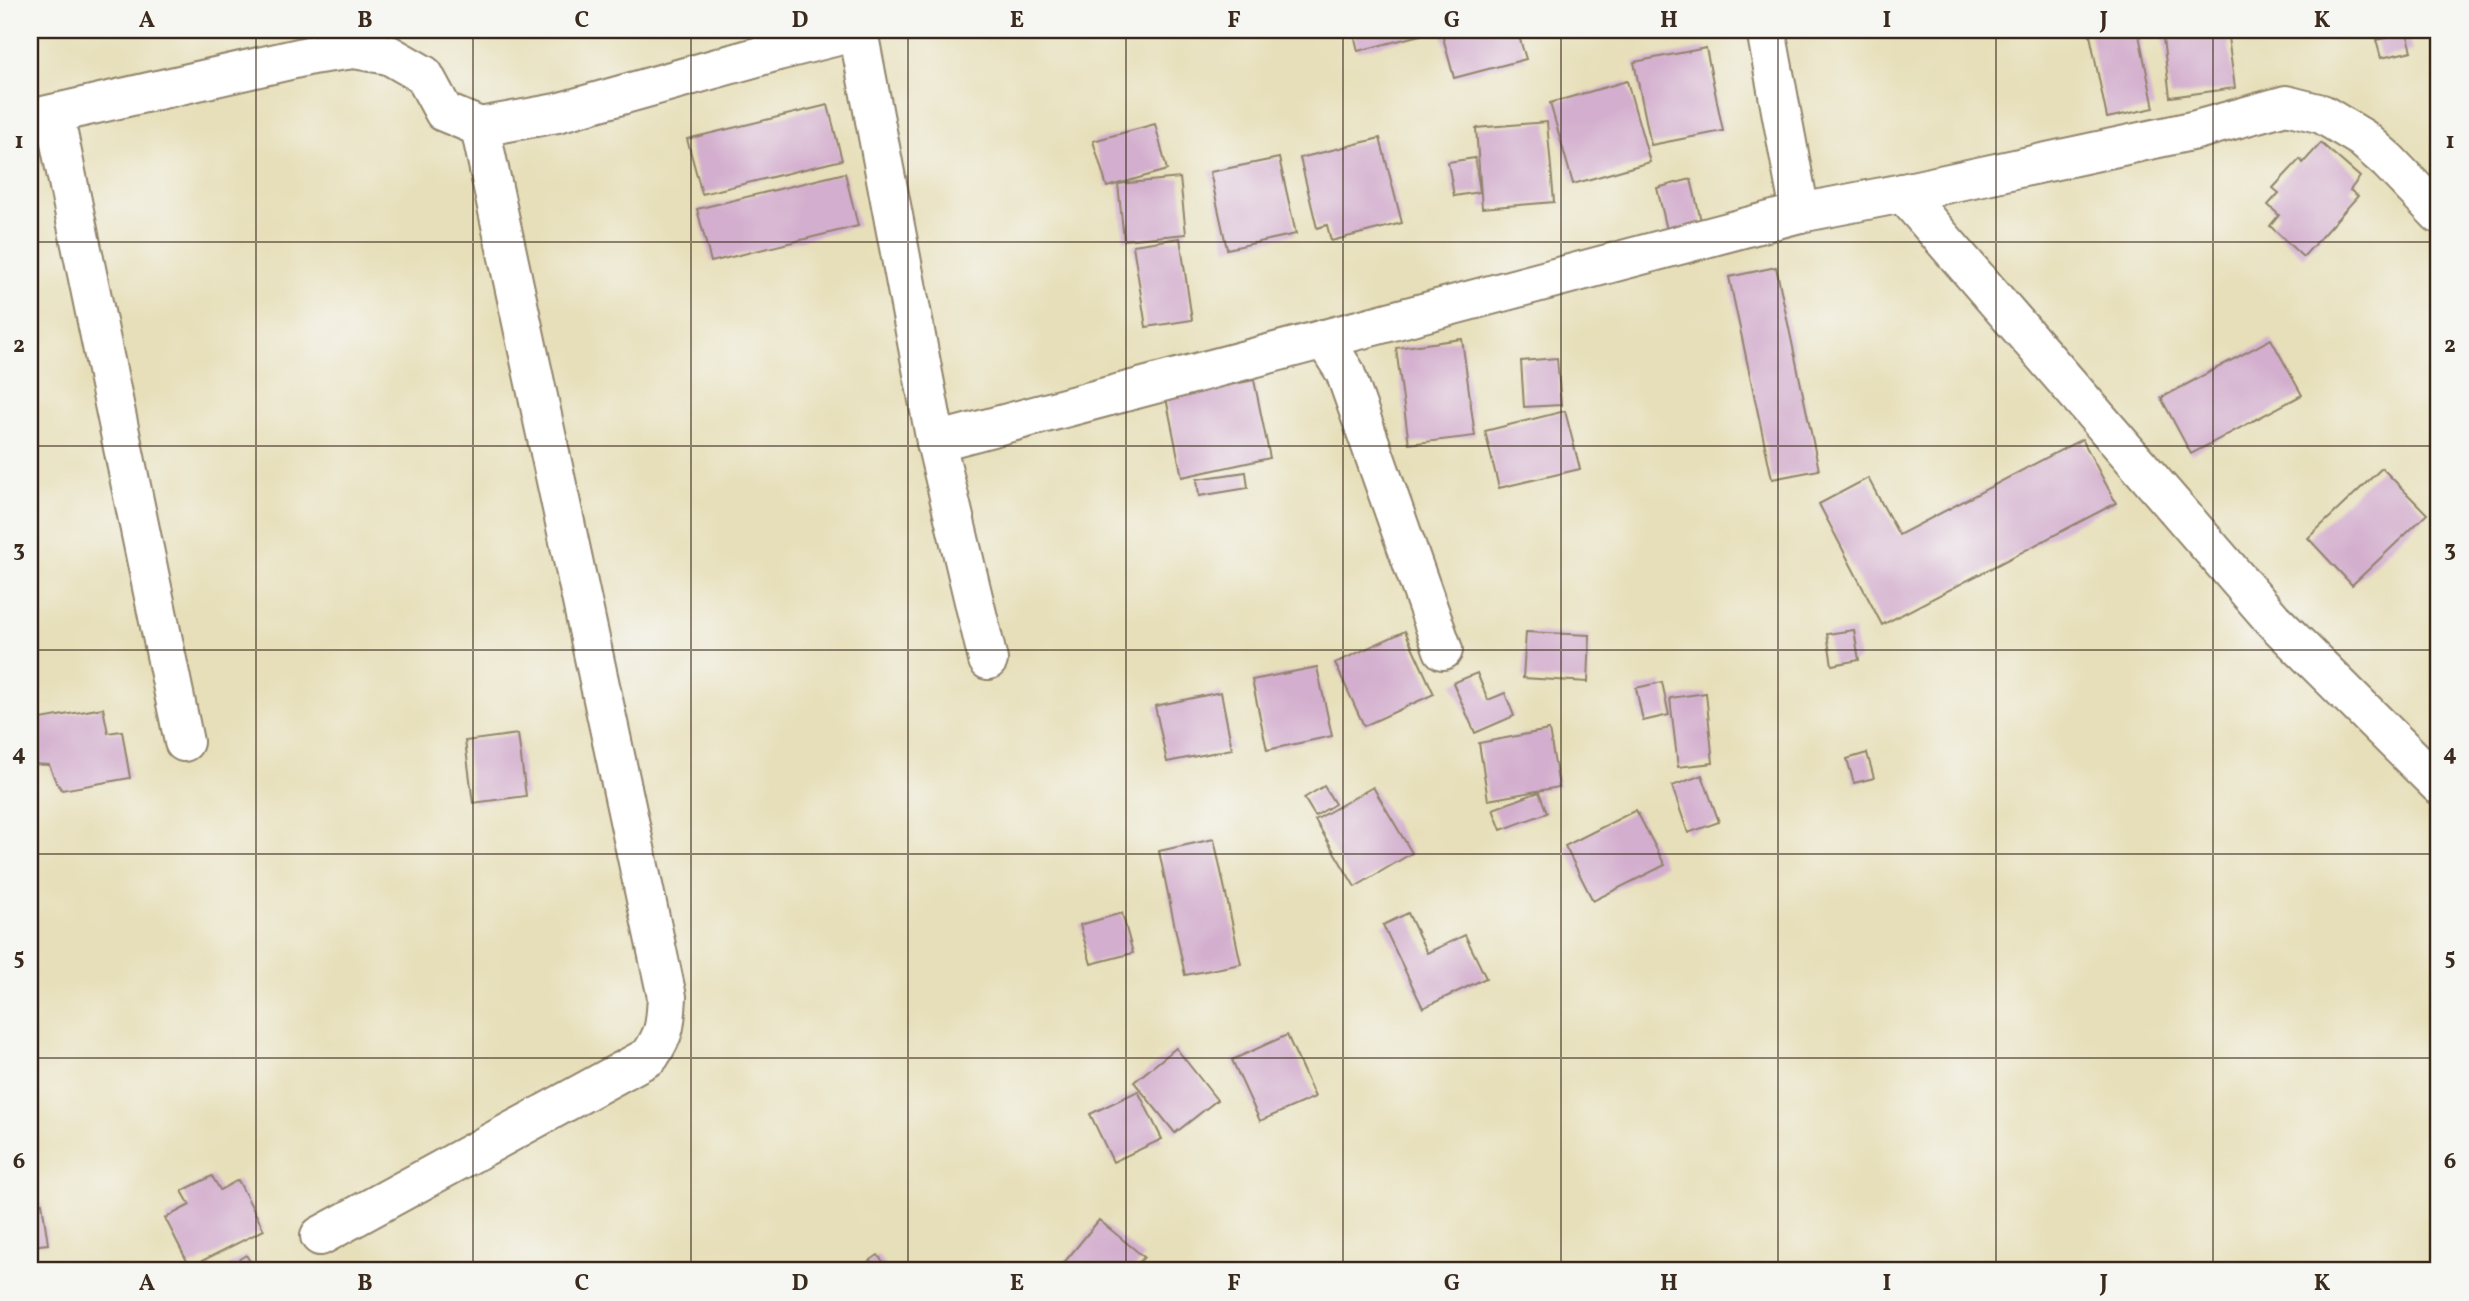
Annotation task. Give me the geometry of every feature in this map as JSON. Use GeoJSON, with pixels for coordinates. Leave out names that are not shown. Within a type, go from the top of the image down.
{"type":"FeatureCollection","features":[{"type":"Feature","properties":{"kind":"street"},"geometry":{"type":"LineString","coordinates":[[184,742],[42,116],[312,55],[354,49],[389,55],[424,75],[444,112],[480,127],[557,113],[860,30],[936,442],[988,660]]}},
{"type":"Feature","properties":{"kind":"street"},"geometry":{"type":"LineString","coordinates":[[1766,30],[1800,213]]}},
{"type":"Feature","properties":{"kind":"street"},"geometry":{"type":"LineString","coordinates":[[936,442],[1800,213],[2196,130],[2286,105],[2322,114],[2362,138],[2439,214]]}},
{"type":"Feature","properties":{"kind":"street"},"geometry":{"type":"LineString","coordinates":[[320,1236],[650,1056],[663,1035],[666,1018],[667,997],[480,127]]}},
{"type":"Feature","properties":{"kind":"street"},"geometry":{"type":"LineString","coordinates":[[1903,193],[2273,620],[2439,785]]}},
{"type":"Feature","properties":{"kind":"street"},"geometry":{"type":"LineString","coordinates":[[1324,339],[1345,372],[1443,650]]}},
{"type":"Feature","properties":{"kind":"building"},"geometry":{"type":"Polygon","coordinates":[[[1353,30],[1427,30],[1428,33],[1358,51],[1353,30]]]}},
{"type":"Feature","properties":{"kind":"building"},"geometry":{"type":"Polygon","coordinates":[[[1441,30],[1517,30],[1526,59],[1454,78],[1441,30]]]}},
{"type":"Feature","properties":{"kind":"building"},"geometry":{"type":"Polygon","coordinates":[[[2089,30],[2138,30],[2154,108],[2107,118],[2089,30]]]}},
{"type":"Feature","properties":{"kind":"building"},"geometry":{"type":"Polygon","coordinates":[[[2162,30],[2227,30],[2235,88],[2170,97],[2162,30]]]}},
{"type":"Feature","properties":{"kind":"building"},"geometry":{"type":"Polygon","coordinates":[[[2407,33],[2412,51],[2381,58],[2376,40],[2407,33]]]}},
{"type":"Feature","properties":{"kind":"building"},"geometry":{"type":"Polygon","coordinates":[[[1706,48],[1723,131],[1651,145],[1634,62],[1706,48]]]}},
{"type":"Feature","properties":{"kind":"building"},"geometry":{"type":"Polygon","coordinates":[[[1627,81],[1650,162],[1573,184],[1550,103],[1627,81]]]}},
{"type":"Feature","properties":{"kind":"building"},"geometry":{"type":"Polygon","coordinates":[[[828,105],[842,160],[702,194],[687,139],[828,105]]]}},
{"type":"Feature","properties":{"kind":"building"},"geometry":{"type":"Polygon","coordinates":[[[1547,122],[1554,202],[1482,208],[1476,128],[1547,122]]]}},
{"type":"Feature","properties":{"kind":"building"},"geometry":{"type":"Polygon","coordinates":[[[1155,124],[1167,170],[1107,187],[1093,141],[1155,124]]]}},
{"type":"Feature","properties":{"kind":"building"},"geometry":{"type":"Polygon","coordinates":[[[1380,138],[1402,223],[1331,241],[1327,225],[1317,228],[1300,158],[1380,138]]]}},
{"type":"Feature","properties":{"kind":"building"},"geometry":{"type":"Polygon","coordinates":[[[2321,143],[2360,177],[2350,190],[2358,196],[2303,257],[2270,226],[2279,215],[2268,205],[2279,193],[2273,188],[2300,159],[2303,163],[2321,143]]]}},
{"type":"Feature","properties":{"kind":"building"},"geometry":{"type":"Polygon","coordinates":[[[1279,158],[1296,234],[1227,249],[1210,172],[1279,158]]]}},
{"type":"Feature","properties":{"kind":"building"},"geometry":{"type":"Polygon","coordinates":[[[1475,158],[1480,192],[1454,196],[1448,162],[1475,158]]]}},
{"type":"Feature","properties":{"kind":"building"},"geometry":{"type":"Polygon","coordinates":[[[845,173],[858,226],[711,262],[697,209],[845,173]]]}},
{"type":"Feature","properties":{"kind":"building"},"geometry":{"type":"Polygon","coordinates":[[[1180,178],[1186,234],[1124,240],[1118,184],[1180,178]]]}},
{"type":"Feature","properties":{"kind":"building"},"geometry":{"type":"Polygon","coordinates":[[[1691,179],[1702,225],[1668,234],[1657,188],[1691,179]]]}},
{"type":"Feature","properties":{"kind":"building"},"geometry":{"type":"Polygon","coordinates":[[[1180,238],[1192,320],[1146,327],[1133,245],[1180,238]]]}},
{"type":"Feature","properties":{"kind":"building"},"geometry":{"type":"Polygon","coordinates":[[[1776,267],[1819,470],[1772,479],[1729,277],[1776,267]]]}},
{"type":"Feature","properties":{"kind":"building"},"geometry":{"type":"Polygon","coordinates":[[[1462,339],[1475,436],[1409,444],[1396,348],[1462,339]]]}},
{"type":"Feature","properties":{"kind":"building"},"geometry":{"type":"Polygon","coordinates":[[[2271,339],[2302,395],[2191,454],[2161,398],[2271,339]]]}},
{"type":"Feature","properties":{"kind":"building"},"geometry":{"type":"Polygon","coordinates":[[[1557,358],[1561,405],[1524,407],[1521,361],[1557,358]]]}},
{"type":"Feature","properties":{"kind":"building"},"geometry":{"type":"Polygon","coordinates":[[[1254,380],[1270,458],[1182,477],[1166,398],[1254,380]]]}},
{"type":"Feature","properties":{"kind":"building"},"geometry":{"type":"Polygon","coordinates":[[[1565,411],[1580,469],[1499,488],[1485,431],[1565,411]]]}},
{"type":"Feature","properties":{"kind":"building"},"geometry":{"type":"Polygon","coordinates":[[[2082,439],[2116,503],[1882,625],[1819,504],[1868,478],[1899,535],[2082,439]]]}},
{"type":"Feature","properties":{"kind":"building"},"geometry":{"type":"Polygon","coordinates":[[[2382,468],[2427,514],[2352,585],[2308,538],[2382,468]]]}},
{"type":"Feature","properties":{"kind":"building"},"geometry":{"type":"Polygon","coordinates":[[[1246,472],[1248,488],[1199,496],[1197,479],[1246,472]]]}},
{"type":"Feature","properties":{"kind":"building"},"geometry":{"type":"Polygon","coordinates":[[[1854,630],[1859,660],[1832,665],[1827,634],[1854,630]]]}},
{"type":"Feature","properties":{"kind":"building"},"geometry":{"type":"Polygon","coordinates":[[[1405,631],[1434,694],[1364,726],[1335,663],[1405,631]]]}},
{"type":"Feature","properties":{"kind":"building"},"geometry":{"type":"Polygon","coordinates":[[[1526,632],[1590,635],[1588,682],[1523,678],[1526,632]]]}},
{"type":"Feature","properties":{"kind":"building"},"geometry":{"type":"Polygon","coordinates":[[[1317,667],[1332,736],[1267,750],[1252,680],[1317,667]]]}},
{"type":"Feature","properties":{"kind":"building"},"geometry":{"type":"Polygon","coordinates":[[[1477,673],[1488,700],[1505,693],[1514,716],[1475,733],[1453,683],[1477,673]]]}},
{"type":"Feature","properties":{"kind":"building"},"geometry":{"type":"Polygon","coordinates":[[[1662,682],[1669,715],[1643,721],[1636,688],[1662,682]]]}},
{"type":"Feature","properties":{"kind":"building"},"geometry":{"type":"Polygon","coordinates":[[[1221,692],[1232,749],[1167,762],[1155,706],[1221,692]]]}},
{"type":"Feature","properties":{"kind":"building"},"geometry":{"type":"Polygon","coordinates":[[[1706,693],[1713,763],[1678,767],[1670,698],[1706,693]]]}},
{"type":"Feature","properties":{"kind":"building"},"geometry":{"type":"Polygon","coordinates":[[[103,708],[108,733],[122,731],[130,778],[62,790],[49,765],[30,764],[30,721],[103,708]]]}},
{"type":"Feature","properties":{"kind":"building"},"geometry":{"type":"Polygon","coordinates":[[[1549,730],[1559,787],[1488,800],[1479,743],[1549,730]]]}},
{"type":"Feature","properties":{"kind":"building"},"geometry":{"type":"Polygon","coordinates":[[[518,734],[526,796],[473,803],[465,741],[518,734]]]}},
{"type":"Feature","properties":{"kind":"building"},"geometry":{"type":"Polygon","coordinates":[[[1867,753],[1874,778],[1854,783],[1847,759],[1867,753]]]}},
{"type":"Feature","properties":{"kind":"building"},"geometry":{"type":"Polygon","coordinates":[[[1702,775],[1719,822],[1688,833],[1672,786],[1702,775]]]}},
{"type":"Feature","properties":{"kind":"building"},"geometry":{"type":"Polygon","coordinates":[[[1324,786],[1335,804],[1315,816],[1304,798],[1324,786]]]}},
{"type":"Feature","properties":{"kind":"building"},"geometry":{"type":"Polygon","coordinates":[[[1373,787],[1412,853],[1355,887],[1315,820],[1373,787]]]}},
{"type":"Feature","properties":{"kind":"building"},"geometry":{"type":"Polygon","coordinates":[[[1539,792],[1547,813],[1501,830],[1493,809],[1539,792]]]}},
{"type":"Feature","properties":{"kind":"building"},"geometry":{"type":"Polygon","coordinates":[[[1636,810],[1665,865],[1593,901],[1565,846],[1636,810]]]}},
{"type":"Feature","properties":{"kind":"building"},"geometry":{"type":"Polygon","coordinates":[[[1214,839],[1241,964],[1185,975],[1159,851],[1214,839]]]}},
{"type":"Feature","properties":{"kind":"building"},"geometry":{"type":"Polygon","coordinates":[[[1122,913],[1133,953],[1091,964],[1080,925],[1122,913]]]}},
{"type":"Feature","properties":{"kind":"building"},"geometry":{"type":"Polygon","coordinates":[[[1408,913],[1427,953],[1465,935],[1486,978],[1423,1008],[1383,925],[1408,913]]]}},
{"type":"Feature","properties":{"kind":"building"},"geometry":{"type":"Polygon","coordinates":[[[1287,1035],[1315,1097],[1260,1121],[1232,1060],[1287,1035]]]}},
{"type":"Feature","properties":{"kind":"building"},"geometry":{"type":"Polygon","coordinates":[[[1176,1048],[1217,1100],[1175,1133],[1134,1082],[1176,1048]]]}},
{"type":"Feature","properties":{"kind":"building"},"geometry":{"type":"Polygon","coordinates":[[[1138,1091],[1162,1139],[1113,1162],[1090,1114],[1138,1091]]]}},
{"type":"Feature","properties":{"kind":"building"},"geometry":{"type":"Polygon","coordinates":[[[212,1176],[220,1190],[238,1180],[264,1230],[190,1267],[165,1218],[190,1205],[182,1191],[212,1176]]]}},
{"type":"Feature","properties":{"kind":"building"},"geometry":{"type":"Polygon","coordinates":[[[42,1203],[48,1244],[30,1246],[30,1205],[42,1203]]]}},
{"type":"Feature","properties":{"kind":"building"},"geometry":{"type":"Polygon","coordinates":[[[1099,1220],[1144,1257],[1132,1271],[1058,1270],[1099,1220]]]}},
{"type":"Feature","properties":{"kind":"building"},"geometry":{"type":"Polygon","coordinates":[[[246,1255],[256,1271],[231,1271],[228,1266],[246,1255]]]}},
{"type":"Feature","properties":{"kind":"building"},"geometry":{"type":"Polygon","coordinates":[[[878,1255],[890,1271],[855,1271],[878,1255]]]}}]}
